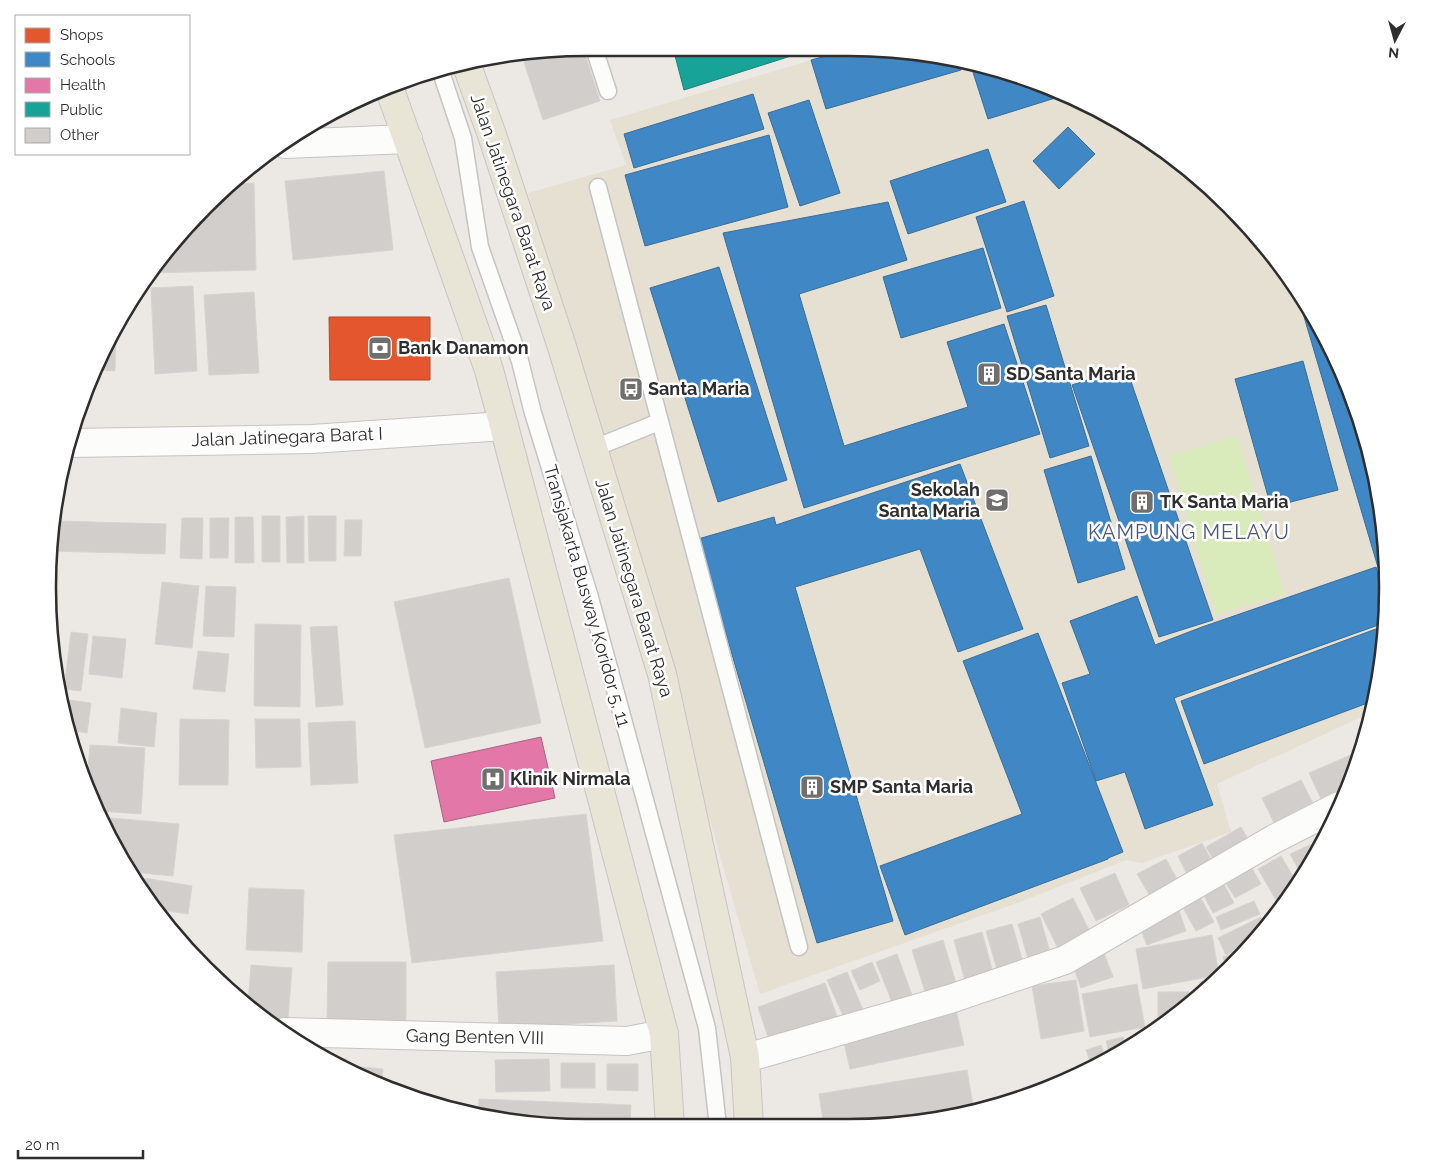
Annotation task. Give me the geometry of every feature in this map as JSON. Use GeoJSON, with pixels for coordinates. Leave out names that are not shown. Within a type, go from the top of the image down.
{"type":"FeatureCollection","features":[{"type":"Feature","properties":{"kind":"main road","name":"Jalan Jatinegara Barat Raya"},"geometry":{"type":"LineString","coordinates":[[468,70],[492,135],[556,328],[662,674],[746,1057],[748,1119]]}},
{"type":"Feature","properties":{"kind":"main road"},"geometry":{"type":"LineString","coordinates":[[391,94],[489,370],[664,1034],[670,1119]]}},
{"type":"Feature","properties":{"kind":"street"},"geometry":{"type":"LineString","coordinates":[[296,144],[408,140]]}},
{"type":"Feature","properties":{"kind":"street","name":"Jalan Jatinegara Barat I"},"geometry":{"type":"LineString","coordinates":[[76,443],[312,439],[504,426]]}},
{"type":"Feature","properties":{"kind":"street"},"geometry":{"type":"LineString","coordinates":[[746,1057],[950,999],[1065,960],[1274,839],[1329,811]]}},
{"type":"Feature","properties":{"kind":"street","name":"Gang Benten VIII"},"geometry":{"type":"LineString","coordinates":[[297,1032],[628,1041],[664,1034]]}},
{"type":"Feature","properties":{"kind":"lane"},"geometry":{"type":"LineString","coordinates":[[597,56],[608,91]]}},
{"type":"Feature","properties":{"kind":"lane","name":"Transjakarta Busway Koridor 5, 11"},"geometry":{"type":"LineString","coordinates":[[442,76],[463,138],[480,247],[520,361],[533,413],[589,594],[707,1028],[717,1119]]}},
{"type":"Feature","properties":{"kind":"lane"},"geometry":{"type":"LineString","coordinates":[[598,187],[799,947]]}},
{"type":"Feature","properties":{"kind":"lane"},"geometry":{"type":"LineString","coordinates":[[592,449],[659,422]]}},
{"type":"Feature","properties":{"kind":"shaded area","name":"Sekolah Santa Maria"},"geometry":{"type":"Polygon","coordinates":[[[825,56],[882,57],[951,66],[1018,84],[1082,111],[1113,127],[1171,166],[1223,212],[1269,264],[1308,322],[1324,353],[1351,417],[1369,484],[1378,553],[1378,622],[1369,691],[1363,716],[1217,784],[1231,832],[1142,863],[1126,860],[1023,901],[760,994],[528,193],[626,165],[610,120],[825,56]]]}},
{"type":"Feature","properties":{"kind":"green space"},"geometry":{"type":"Polygon","coordinates":[[[1237,436],[1285,594],[1216,614],[1169,456],[1237,436]]]}},
{"type":"Feature","properties":{"kind":"building: Shops","name":"Bank Danamon"},"geometry":{"type":"Polygon","coordinates":[[[329,317],[430,317],[430,380],[330,380],[329,317]]]}},
{"type":"Feature","properties":{"kind":"building: Schools"},"geometry":{"type":"Polygon","coordinates":[[[826,56],[882,57],[951,66],[961,70],[826,109],[811,60],[826,56]]]}},
{"type":"Feature","properties":{"kind":"building: Schools"},"geometry":{"type":"Polygon","coordinates":[[[973,71],[1018,84],[1054,98],[988,119],[973,71]]]}},
{"type":"Feature","properties":{"kind":"building: Schools"},"geometry":{"type":"Polygon","coordinates":[[[753,94],[764,129],[634,168],[624,134],[753,94]]]}},
{"type":"Feature","properties":{"kind":"building: Schools"},"geometry":{"type":"Polygon","coordinates":[[[809,100],[840,193],[800,206],[768,113],[809,100]]]}},
{"type":"Feature","properties":{"kind":"building: Schools"},"geometry":{"type":"Polygon","coordinates":[[[1068,127],[1095,154],[1059,189],[1033,161],[1068,127]]]}},
{"type":"Feature","properties":{"kind":"building: Schools"},"geometry":{"type":"Polygon","coordinates":[[[769,135],[788,207],[645,246],[625,175],[769,135]]]}},
{"type":"Feature","properties":{"kind":"building: Schools"},"geometry":{"type":"Polygon","coordinates":[[[988,149],[1006,202],[908,234],[890,181],[988,149]]]}},
{"type":"Feature","properties":{"kind":"building: Schools"},"geometry":{"type":"Polygon","coordinates":[[[1024,201],[1054,296],[1007,312],[976,217],[1024,201]]]}},
{"type":"Feature","properties":{"kind":"building: Schools","name":"SD Santa Maria"},"geometry":{"type":"Polygon","coordinates":[[[888,202],[907,260],[799,294],[844,446],[968,407],[947,342],[1004,324],[1040,434],[804,508],[723,233],[888,202]]]}},
{"type":"Feature","properties":{"kind":"building: Schools"},"geometry":{"type":"Polygon","coordinates":[[[983,248],[1001,308],[901,338],[883,277],[983,248]]]}},
{"type":"Feature","properties":{"kind":"building: Schools"},"geometry":{"type":"Polygon","coordinates":[[[719,267],[787,480],[718,502],[650,288],[719,267]]]}},
{"type":"Feature","properties":{"kind":"building: Schools"},"geometry":{"type":"Polygon","coordinates":[[[1046,305],[1089,446],[1050,458],[1007,316],[1046,305]]]}},
{"type":"Feature","properties":{"kind":"building: Schools"},"geometry":{"type":"Polygon","coordinates":[[[1303,315],[1338,384],[1361,450],[1374,518],[1378,569],[1303,315]]]}},
{"type":"Feature","properties":{"kind":"building: Schools"},"geometry":{"type":"Polygon","coordinates":[[[1303,361],[1338,490],[1271,507],[1235,379],[1303,361]]]}},
{"type":"Feature","properties":{"kind":"building: Schools","name":"TK Santa Maria"},"geometry":{"type":"Polygon","coordinates":[[[1126,367],[1213,620],[1159,637],[1072,385],[1126,367]]]}},
{"type":"Feature","properties":{"kind":"building: Schools","name":"TK Santa Maria"},"geometry":{"type":"Polygon","coordinates":[[[1091,456],[1125,569],[1078,583],[1044,470],[1091,456]]]}},
{"type":"Feature","properties":{"kind":"building: Schools","name":"SMP Santa Maria"},"geometry":{"type":"Polygon","coordinates":[[[960,464],[1023,629],[958,652],[920,549],[795,587],[893,921],[817,943],[698,539],[774,517],[776,525],[960,464]]]}},
{"type":"Feature","properties":{"kind":"building: Schools"},"geometry":{"type":"Polygon","coordinates":[[[1376,567],[1379,588],[1378,625],[1174,698],[1213,805],[1145,829],[1125,772],[1096,781],[1062,683],[1090,674],[1070,621],[1137,596],[1155,645],[1376,567]]]}},
{"type":"Feature","properties":{"kind":"building: Schools"},"geometry":{"type":"Polygon","coordinates":[[[1377,628],[1366,704],[1204,764],[1181,701],[1377,628]]]}},
{"type":"Feature","properties":{"kind":"building: Schools"},"geometry":{"type":"Polygon","coordinates":[[[1038,633],[1123,852],[905,935],[880,866],[1022,814],[963,661],[1038,633]]]}},
{"type":"Feature","properties":{"kind":"building: Health","name":"Klinik Nirmala"},"geometry":{"type":"Polygon","coordinates":[[[541,737],[555,798],[444,822],[431,761],[541,737]]]}},
{"type":"Feature","properties":{"kind":"building: Public"},"geometry":{"type":"Polygon","coordinates":[[[675,56],[791,56],[684,90],[675,56]]]}},
{"type":"Feature","properties":{"kind":"building: Other"},"geometry":{"type":"Polygon","coordinates":[[[586,56],[600,101],[543,120],[523,60],[586,56]]]}},
{"type":"Feature","properties":{"kind":"building: Other"},"geometry":{"type":"Polygon","coordinates":[[[384,171],[393,250],[293,260],[285,181],[384,171]]]}},
{"type":"Feature","properties":{"kind":"building: Other"},"geometry":{"type":"Polygon","coordinates":[[[254,183],[256,270],[160,273],[188,237],[242,184],[254,183]]]}},
{"type":"Feature","properties":{"kind":"building: Other"},"geometry":{"type":"Polygon","coordinates":[[[193,286],[197,371],[155,374],[151,288],[193,286]]]}},
{"type":"Feature","properties":{"kind":"building: Other"},"geometry":{"type":"Polygon","coordinates":[[[254,292],[259,373],[209,375],[204,295],[254,292]]]}},
{"type":"Feature","properties":{"kind":"building: Other"},"geometry":{"type":"Polygon","coordinates":[[[116,344],[115,371],[103,370],[116,344]]]}},
{"type":"Feature","properties":{"kind":"building: Other"},"geometry":{"type":"Polygon","coordinates":[[[262,516],[280,516],[280,562],[262,562],[262,516]]]}},
{"type":"Feature","properties":{"kind":"building: Other"},"geometry":{"type":"Polygon","coordinates":[[[304,516],[304,563],[287,563],[286,517],[304,516]]]}},
{"type":"Feature","properties":{"kind":"building: Other"},"geometry":{"type":"Polygon","coordinates":[[[308,516],[336,516],[336,561],[309,561],[308,516]]]}},
{"type":"Feature","properties":{"kind":"building: Other"},"geometry":{"type":"Polygon","coordinates":[[[235,517],[253,517],[254,563],[235,563],[235,517]]]}},
{"type":"Feature","properties":{"kind":"building: Other"},"geometry":{"type":"Polygon","coordinates":[[[182,518],[203,518],[202,559],[180,558],[182,518]]]}},
{"type":"Feature","properties":{"kind":"building: Other"},"geometry":{"type":"Polygon","coordinates":[[[210,518],[229,518],[228,558],[210,558],[210,518]]]}},
{"type":"Feature","properties":{"kind":"building: Other"},"geometry":{"type":"Polygon","coordinates":[[[345,520],[362,520],[361,556],[344,556],[345,520]]]}},
{"type":"Feature","properties":{"kind":"building: Other"},"geometry":{"type":"Polygon","coordinates":[[[61,521],[166,524],[165,554],[57,551],[61,521]]]}},
{"type":"Feature","properties":{"kind":"building: Other"},"geometry":{"type":"Polygon","coordinates":[[[509,578],[541,723],[425,748],[394,602],[509,578]]]}},
{"type":"Feature","properties":{"kind":"building: Other"},"geometry":{"type":"Polygon","coordinates":[[[162,582],[199,586],[192,648],[155,644],[162,582]]]}},
{"type":"Feature","properties":{"kind":"building: Other"},"geometry":{"type":"Polygon","coordinates":[[[206,586],[236,587],[234,637],[203,636],[206,586]]]}},
{"type":"Feature","properties":{"kind":"building: Other"},"geometry":{"type":"Polygon","coordinates":[[[255,624],[301,625],[300,707],[254,706],[255,624]]]}},
{"type":"Feature","properties":{"kind":"building: Other"},"geometry":{"type":"Polygon","coordinates":[[[337,626],[343,705],[316,707],[310,627],[337,626]]]}},
{"type":"Feature","properties":{"kind":"building: Other"},"geometry":{"type":"Polygon","coordinates":[[[71,632],[88,634],[81,691],[66,689],[65,683],[71,632]]]}},
{"type":"Feature","properties":{"kind":"building: Other"},"geometry":{"type":"Polygon","coordinates":[[[93,636],[126,639],[122,678],[89,674],[93,636]]]}},
{"type":"Feature","properties":{"kind":"building: Other"},"geometry":{"type":"Polygon","coordinates":[[[198,651],[229,654],[225,692],[193,689],[198,651]]]}},
{"type":"Feature","properties":{"kind":"building: Other"},"geometry":{"type":"Polygon","coordinates":[[[68,700],[91,703],[87,733],[76,731],[68,700]]]}},
{"type":"Feature","properties":{"kind":"building: Other"},"geometry":{"type":"Polygon","coordinates":[[[121,708],[157,713],[154,747],[118,743],[121,708]]]}},
{"type":"Feature","properties":{"kind":"building: Other"},"geometry":{"type":"Polygon","coordinates":[[[180,719],[229,720],[228,785],[179,785],[180,719]]]}},
{"type":"Feature","properties":{"kind":"building: Other"},"geometry":{"type":"Polygon","coordinates":[[[255,719],[300,719],[301,767],[256,768],[255,719]]]}},
{"type":"Feature","properties":{"kind":"building: Other"},"geometry":{"type":"Polygon","coordinates":[[[355,721],[358,783],[311,785],[308,723],[355,721]]]}},
{"type":"Feature","properties":{"kind":"building: Other"},"geometry":{"type":"Polygon","coordinates":[[[90,745],[145,748],[141,814],[106,812],[88,768],[90,745]]]}},
{"type":"Feature","properties":{"kind":"building: Other"},"geometry":{"type":"Polygon","coordinates":[[[1352,754],[1336,795],[1322,801],[1309,773],[1352,754]]]}},
{"type":"Feature","properties":{"kind":"building: Other"},"geometry":{"type":"Polygon","coordinates":[[[1301,780],[1316,809],[1277,829],[1262,798],[1301,780]]]}},
{"type":"Feature","properties":{"kind":"building: Other"},"geometry":{"type":"Polygon","coordinates":[[[586,814],[603,941],[412,963],[394,835],[586,814]]]}},
{"type":"Feature","properties":{"kind":"building: Other"},"geometry":{"type":"Polygon","coordinates":[[[111,818],[179,824],[173,876],[139,873],[111,821],[111,818]]]}},
{"type":"Feature","properties":{"kind":"building: Other"},"geometry":{"type":"Polygon","coordinates":[[[1241,827],[1251,844],[1216,864],[1206,847],[1241,827]]]}},
{"type":"Feature","properties":{"kind":"building: Other"},"geometry":{"type":"Polygon","coordinates":[[[1202,843],[1214,865],[1189,878],[1178,856],[1202,843]]]}},
{"type":"Feature","properties":{"kind":"building: Other"},"geometry":{"type":"Polygon","coordinates":[[[1313,844],[1298,869],[1290,854],[1313,844]]]}},
{"type":"Feature","properties":{"kind":"building: Other"},"geometry":{"type":"Polygon","coordinates":[[[1245,856],[1261,884],[1235,898],[1219,872],[1245,856]]]}},
{"type":"Feature","properties":{"kind":"building: Other"},"geometry":{"type":"Polygon","coordinates":[[[1281,856],[1293,876],[1276,901],[1258,869],[1281,856]]]}},
{"type":"Feature","properties":{"kind":"building: Other"},"geometry":{"type":"Polygon","coordinates":[[[1166,859],[1178,881],[1150,896],[1137,874],[1166,859]]]}},
{"type":"Feature","properties":{"kind":"building: Other"},"geometry":{"type":"Polygon","coordinates":[[[1115,873],[1129,905],[1096,921],[1080,888],[1115,873]]]}},
{"type":"Feature","properties":{"kind":"building: Other"},"geometry":{"type":"Polygon","coordinates":[[[1219,875],[1234,903],[1213,913],[1199,886],[1219,875]]]}},
{"type":"Feature","properties":{"kind":"building: Other"},"geometry":{"type":"Polygon","coordinates":[[[143,878],[192,886],[188,914],[166,911],[143,878]]]}},
{"type":"Feature","properties":{"kind":"building: Other"},"geometry":{"type":"Polygon","coordinates":[[[249,888],[304,890],[302,952],[246,950],[249,888]]]}},
{"type":"Feature","properties":{"kind":"building: Other"},"geometry":{"type":"Polygon","coordinates":[[[1195,888],[1214,922],[1196,931],[1177,897],[1195,888]]]}},
{"type":"Feature","properties":{"kind":"building: Other"},"geometry":{"type":"Polygon","coordinates":[[[1073,898],[1093,938],[1061,954],[1041,914],[1073,898]]]}},
{"type":"Feature","properties":{"kind":"building: Other"},"geometry":{"type":"Polygon","coordinates":[[[1254,901],[1260,914],[1221,930],[1216,917],[1254,901]]]}},
{"type":"Feature","properties":{"kind":"building: Other"},"geometry":{"type":"Polygon","coordinates":[[[1177,905],[1186,931],[1147,945],[1137,920],[1177,905]]]}},
{"type":"Feature","properties":{"kind":"building: Other"},"geometry":{"type":"Polygon","coordinates":[[[1040,917],[1051,956],[1029,962],[1018,924],[1040,917]]]}},
{"type":"Feature","properties":{"kind":"building: Other"},"geometry":{"type":"Polygon","coordinates":[[[1261,917],[1262,919],[1235,951],[1226,955],[1218,938],[1261,917]]]}},
{"type":"Feature","properties":{"kind":"building: Other"},"geometry":{"type":"Polygon","coordinates":[[[1012,924],[1023,962],[997,970],[986,931],[1012,924]]]}},
{"type":"Feature","properties":{"kind":"building: Other"},"geometry":{"type":"Polygon","coordinates":[[[982,932],[993,973],[965,981],[954,940],[982,932]]]}},
{"type":"Feature","properties":{"kind":"building: Other"},"geometry":{"type":"Polygon","coordinates":[[[1212,935],[1218,968],[1208,977],[1143,989],[1136,949],[1212,935]]]}},
{"type":"Feature","properties":{"kind":"building: Other"},"geometry":{"type":"Polygon","coordinates":[[[943,940],[957,986],[926,995],[912,950],[943,940]]]}},
{"type":"Feature","properties":{"kind":"building: Other"},"geometry":{"type":"Polygon","coordinates":[[[1104,953],[1113,977],[1081,988],[1072,963],[1104,953]]]}},
{"type":"Feature","properties":{"kind":"building: Other"},"geometry":{"type":"Polygon","coordinates":[[[897,954],[912,995],[892,1002],[876,962],[897,954]]]}},
{"type":"Feature","properties":{"kind":"building: Other"},"geometry":{"type":"Polygon","coordinates":[[[1231,955],[1224,961],[1223,957],[1231,955]]]}},
{"type":"Feature","properties":{"kind":"building: Other"},"geometry":{"type":"Polygon","coordinates":[[[328,962],[406,962],[406,1021],[327,1021],[328,962]]]}},
{"type":"Feature","properties":{"kind":"building: Other"},"geometry":{"type":"Polygon","coordinates":[[[872,962],[880,981],[860,990],[851,971],[872,962]]]}},
{"type":"Feature","properties":{"kind":"building: Other"},"geometry":{"type":"Polygon","coordinates":[[[251,965],[292,968],[288,1020],[278,1019],[249,996],[251,965]]]}},
{"type":"Feature","properties":{"kind":"building: Other"},"geometry":{"type":"Polygon","coordinates":[[[614,965],[617,1021],[499,1028],[496,972],[614,965]]]}},
{"type":"Feature","properties":{"kind":"building: Other"},"geometry":{"type":"Polygon","coordinates":[[[847,972],[863,1010],[844,1018],[827,980],[847,972]]]}},
{"type":"Feature","properties":{"kind":"building: Other"},"geometry":{"type":"Polygon","coordinates":[[[1076,980],[1084,1031],[1041,1039],[1032,986],[1076,980]]]}},
{"type":"Feature","properties":{"kind":"building: Other"},"geometry":{"type":"Polygon","coordinates":[[[825,983],[838,1019],[770,1043],[758,1007],[825,983]]]}},
{"type":"Feature","properties":{"kind":"building: Other"},"geometry":{"type":"Polygon","coordinates":[[[1137,984],[1145,1027],[1090,1037],[1082,994],[1137,984]]]}},
{"type":"Feature","properties":{"kind":"building: Other"},"geometry":{"type":"Polygon","coordinates":[[[1158,992],[1192,992],[1171,1009],[1158,1018],[1158,992]]]}},
{"type":"Feature","properties":{"kind":"building: Other"},"geometry":{"type":"Polygon","coordinates":[[[956,1010],[964,1045],[850,1069],[842,1034],[956,1010]]]}},
{"type":"Feature","properties":{"kind":"building: Other"},"geometry":{"type":"Polygon","coordinates":[[[1123,1037],[1124,1041],[1108,1050],[1106,1041],[1123,1037]]]}},
{"type":"Feature","properties":{"kind":"building: Other"},"geometry":{"type":"Polygon","coordinates":[[[1101,1045],[1104,1053],[1089,1060],[1086,1050],[1101,1045]]]}},
{"type":"Feature","properties":{"kind":"building: Other"},"geometry":{"type":"Polygon","coordinates":[[[549,1059],[550,1091],[496,1092],[495,1060],[549,1059]]]}},
{"type":"Feature","properties":{"kind":"building: Other"},"geometry":{"type":"Polygon","coordinates":[[[561,1063],[595,1063],[595,1088],[561,1088],[561,1063]]]}},
{"type":"Feature","properties":{"kind":"building: Other"},"geometry":{"type":"Polygon","coordinates":[[[607,1064],[638,1064],[638,1091],[607,1090],[607,1064]]]}},
{"type":"Feature","properties":{"kind":"building: Other"},"geometry":{"type":"Polygon","coordinates":[[[359,1067],[383,1069],[382,1077],[359,1067]]]}},
{"type":"Feature","properties":{"kind":"building: Other"},"geometry":{"type":"Polygon","coordinates":[[[967,1070],[973,1104],[951,1109],[882,1118],[823,1119],[819,1094],[967,1070]]]}},
{"type":"Feature","properties":{"kind":"building: Other"},"geometry":{"type":"Polygon","coordinates":[[[479,1099],[631,1105],[630,1119],[553,1118],[478,1108],[479,1099]]]}},
{"type":"Feature","properties":{"kind":"place","name":"Bank Danamon"},"geometry":{"type":"Point","coordinates":[380,348]}},
{"type":"Feature","properties":{"kind":"place","name":"SD Santa Maria"},"geometry":{"type":"Point","coordinates":[989,374]}},
{"type":"Feature","properties":{"kind":"place","name":"Santa Maria"},"geometry":{"type":"Point","coordinates":[631,389]}},
{"type":"Feature","properties":{"kind":"place","name":"Sekolah Santa Maria"},"geometry":{"type":"Point","coordinates":[997,500]}},
{"type":"Feature","properties":{"kind":"place","name":"TK Santa Maria"},"geometry":{"type":"Point","coordinates":[1142,502]}},
{"type":"Feature","properties":{"kind":"place","name":"Klinik Nirmala"},"geometry":{"type":"Point","coordinates":[493,779]}},
{"type":"Feature","properties":{"kind":"place","name":"SMP Santa Maria"},"geometry":{"type":"Point","coordinates":[812,787]}},
{"type":"Feature","properties":{"kind":"district","name":"KAMPUNG MELAYU"},"geometry":{"type":"Point","coordinates":[1189,532]}}]}
